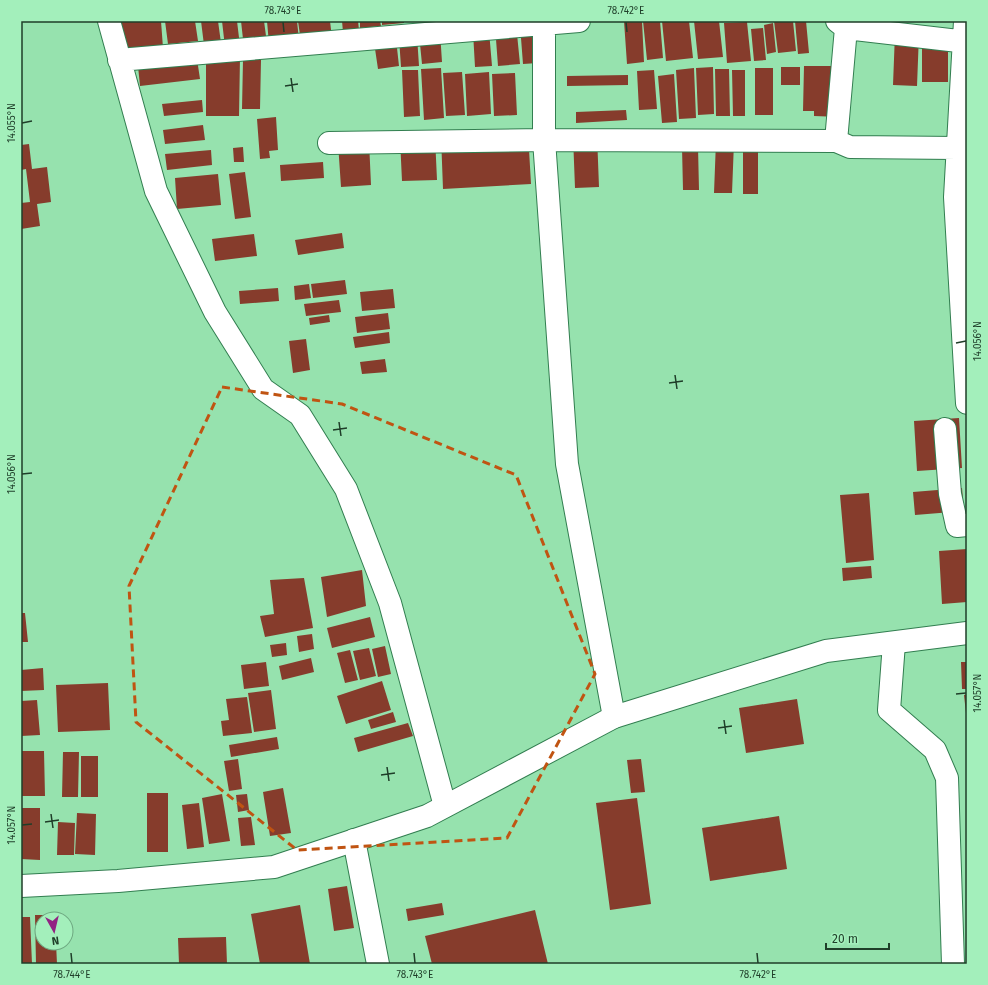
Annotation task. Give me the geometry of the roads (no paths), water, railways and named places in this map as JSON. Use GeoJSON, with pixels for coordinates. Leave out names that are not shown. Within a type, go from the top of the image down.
{"type":"FeatureCollection","features":[{"type":"Feature","properties":{"kind":"street"},"geometry":{"type":"LineString","coordinates":[[109,21],[156,191],[215,312],[263,389],[300,415],[346,489],[390,603],[445,806]]}},
{"type":"Feature","properties":{"kind":"street"},"geometry":{"type":"LineString","coordinates":[[119,60],[544,22],[579,21]]}},
{"type":"Feature","properties":{"kind":"street"},"geometry":{"type":"LineString","coordinates":[[965,21],[964,94],[957,148],[954,197],[967,403]]}},
{"type":"Feature","properties":{"kind":"street"},"geometry":{"type":"LineString","coordinates":[[544,22],[544,140],[567,464],[614,717]]}},
{"type":"Feature","properties":{"kind":"street"},"geometry":{"type":"LineString","coordinates":[[836,141],[841,25],[965,43]]}},
{"type":"Feature","properties":{"kind":"street"},"geometry":{"type":"LineString","coordinates":[[328,143],[544,140],[836,141],[850,147],[957,148]]}},
{"type":"Feature","properties":{"kind":"street"},"geometry":{"type":"LineString","coordinates":[[945,429],[950,494],[956,526],[967,525]]}},
{"type":"Feature","properties":{"kind":"street"},"geometry":{"type":"LineString","coordinates":[[21,886],[118,881],[274,867],[427,816],[614,717],[826,651],[967,633]]}},
{"type":"Feature","properties":{"kind":"street"},"geometry":{"type":"LineString","coordinates":[[894,642],[889,710],[935,750],[947,778],[953,964]]}},
{"type":"Feature","properties":{"kind":"street"},"geometry":{"type":"LineString","coordinates":[[354,840],[378,964]]}}]}
